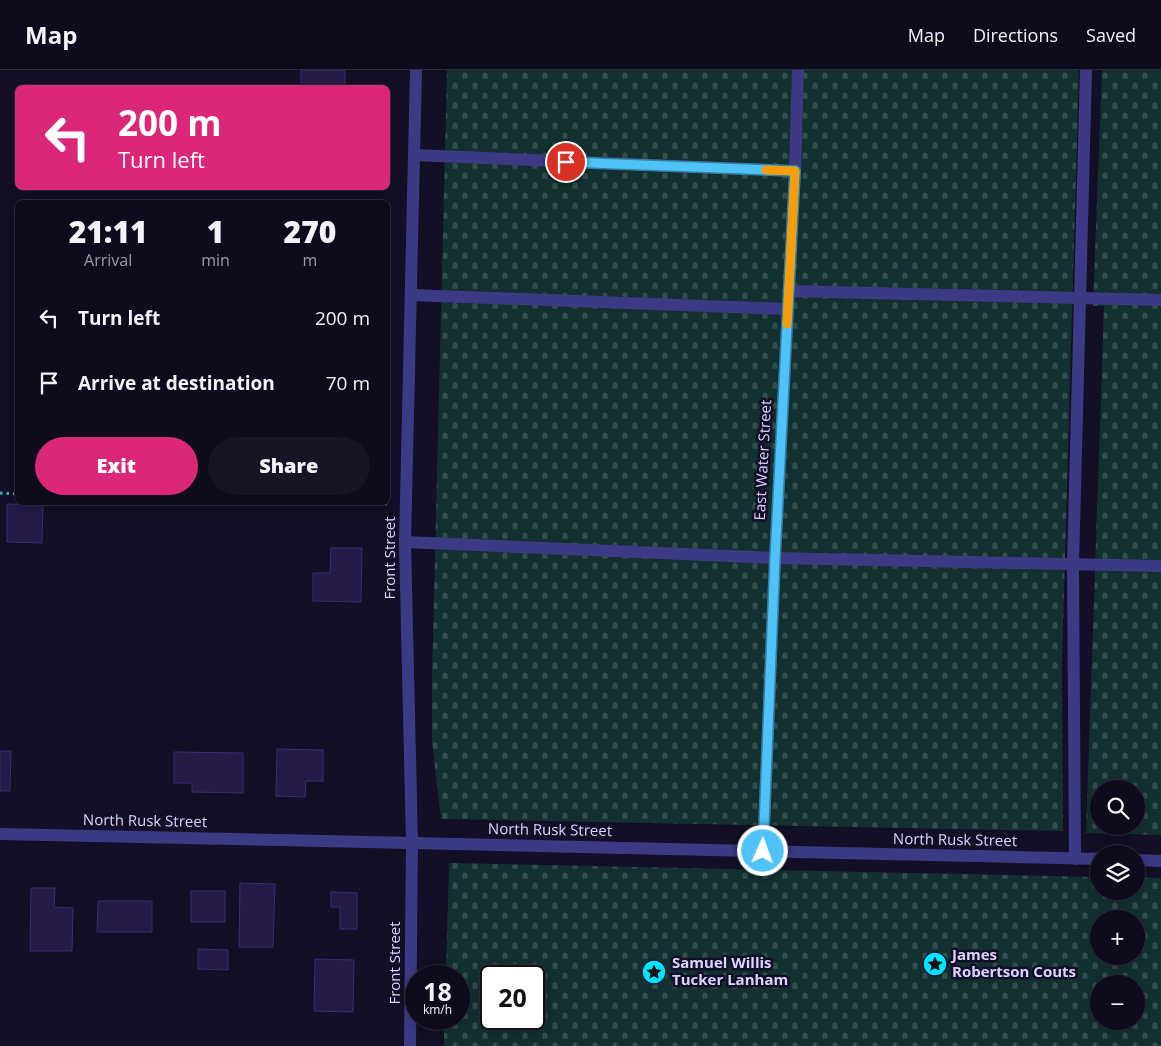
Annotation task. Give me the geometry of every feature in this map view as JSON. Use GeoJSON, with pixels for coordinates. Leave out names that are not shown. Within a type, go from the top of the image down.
{"type":"FeatureCollection","features":[{"type":"Feature","properties":{"kind":"street","name":"Front Street"},"geometry":{"type":"LineString","coordinates":[[410,1046],[412,843],[405,542],[416,70]]}},
{"type":"Feature","properties":{"kind":"street","name":"East Water Street"},"geometry":{"type":"LineString","coordinates":[[763,851],[775,558],[795,171],[798,70]]}},
{"type":"Feature","properties":{"kind":"street"},"geometry":{"type":"LineString","coordinates":[[1075,859],[1073,565],[1086,70]]}},
{"type":"Feature","properties":{"kind":"street"},"geometry":{"type":"LineString","coordinates":[[414,155],[795,171]]}},
{"type":"Feature","properties":{"kind":"street"},"geometry":{"type":"LineString","coordinates":[[788,291],[1161,300]]}},
{"type":"Feature","properties":{"kind":"street"},"geometry":{"type":"LineString","coordinates":[[412,295],[787,309]]}},
{"type":"Feature","properties":{"kind":"street"},"geometry":{"type":"LineString","coordinates":[[405,542],[775,558],[1161,566]]}},
{"type":"Feature","properties":{"kind":"street","name":"North Rusk Street"},"geometry":{"type":"LineString","coordinates":[[0,834],[1090,860]]}},
{"type":"Feature","properties":{"kind":"street"},"geometry":{"type":"LineString","coordinates":[[1145,860],[1161,861]]}},
{"type":"Feature","properties":{"kind":"path"},"geometry":{"type":"LineString","coordinates":[[0,493],[15,494]]}},
{"type":"Feature","properties":{"kind":"path"},"geometry":{"type":"LineString","coordinates":[[390,504],[406,504]]}},
{"type":"Feature","properties":{"kind":"green space"},"geometry":{"type":"Polygon","coordinates":[[[447,70],[1079,70],[1062,661],[1063,831],[441,819],[432,741],[432,678],[447,70]]]}},
{"type":"Feature","properties":{"kind":"green space"},"geometry":{"type":"Polygon","coordinates":[[[1102,70],[1161,70],[1161,835],[1145,835],[1145,780],[1090,780],[1090,833],[1086,833],[1104,306],[1093,306],[1102,70]]]}},
{"type":"Feature","properties":{"kind":"green space"},"geometry":{"type":"Polygon","coordinates":[[[449,863],[1090,877],[1090,900],[1145,900],[1145,877],[1161,878],[1161,1046],[444,1046],[444,1030],[470,1030],[470,965],[446,965],[449,863]]]}},
{"type":"Feature","properties":{"kind":"building"},"geometry":{"type":"Polygon","coordinates":[[[301,70],[345,70],[345,85],[301,85],[301,70]]]}},
{"type":"Feature","properties":{"kind":"building"},"geometry":{"type":"Polygon","coordinates":[[[7,504],[43,505],[42,543],[7,542],[7,504]]]}},
{"type":"Feature","properties":{"kind":"building"},"geometry":{"type":"Polygon","coordinates":[[[331,548],[362,548],[361,602],[313,601],[313,573],[330,573],[331,548]]]}},
{"type":"Feature","properties":{"kind":"building"},"geometry":{"type":"Polygon","coordinates":[[[277,749],[323,750],[323,781],[306,781],[305,797],[276,796],[277,749]]]}},
{"type":"Feature","properties":{"kind":"building"},"geometry":{"type":"Polygon","coordinates":[[[0,751],[11,751],[10,791],[0,791],[0,751]]]}},
{"type":"Feature","properties":{"kind":"building"},"geometry":{"type":"Polygon","coordinates":[[[174,752],[243,753],[243,793],[192,792],[192,783],[174,783],[174,752]]]}},
{"type":"Feature","properties":{"kind":"building"},"geometry":{"type":"Polygon","coordinates":[[[240,883],[275,884],[273,947],[239,947],[240,883]]]}},
{"type":"Feature","properties":{"kind":"building"},"geometry":{"type":"Polygon","coordinates":[[[31,888],[55,888],[54,907],[73,908],[72,951],[30,951],[31,888]]]}},
{"type":"Feature","properties":{"kind":"building"},"geometry":{"type":"Polygon","coordinates":[[[191,891],[225,891],[225,922],[191,922],[191,891]]]}},
{"type":"Feature","properties":{"kind":"building"},"geometry":{"type":"Polygon","coordinates":[[[331,892],[357,893],[357,929],[340,929],[340,907],[331,907],[331,892]]]}},
{"type":"Feature","properties":{"kind":"building"},"geometry":{"type":"Polygon","coordinates":[[[98,901],[152,901],[152,932],[97,932],[98,901]]]}},
{"type":"Feature","properties":{"kind":"building"},"geometry":{"type":"Polygon","coordinates":[[[198,949],[228,950],[228,970],[198,969],[198,949]]]}},
{"type":"Feature","properties":{"kind":"building"},"geometry":{"type":"Polygon","coordinates":[[[315,959],[354,960],[353,1012],[314,1011],[315,959]]]}},
{"type":"Feature","properties":{"kind":"slow traffic"},"geometry":{"type":"LineString","coordinates":[[766,170],[795,171],[787,324]]}},
{"type":"Feature","properties":{"kind":"place","name":"James Robertson Couts"},"geometry":{"type":"Point","coordinates":[935,964]}},
{"type":"Feature","properties":{"kind":"place","name":"Samuel Willis Tucker Lanham"},"geometry":{"type":"Point","coordinates":[654,972]}},
{"type":"Feature","properties":{"kind":"route"},"geometry":{"type":"LineString","coordinates":[[566,162],[795,171],[775,558],[763,851]]}}]}
